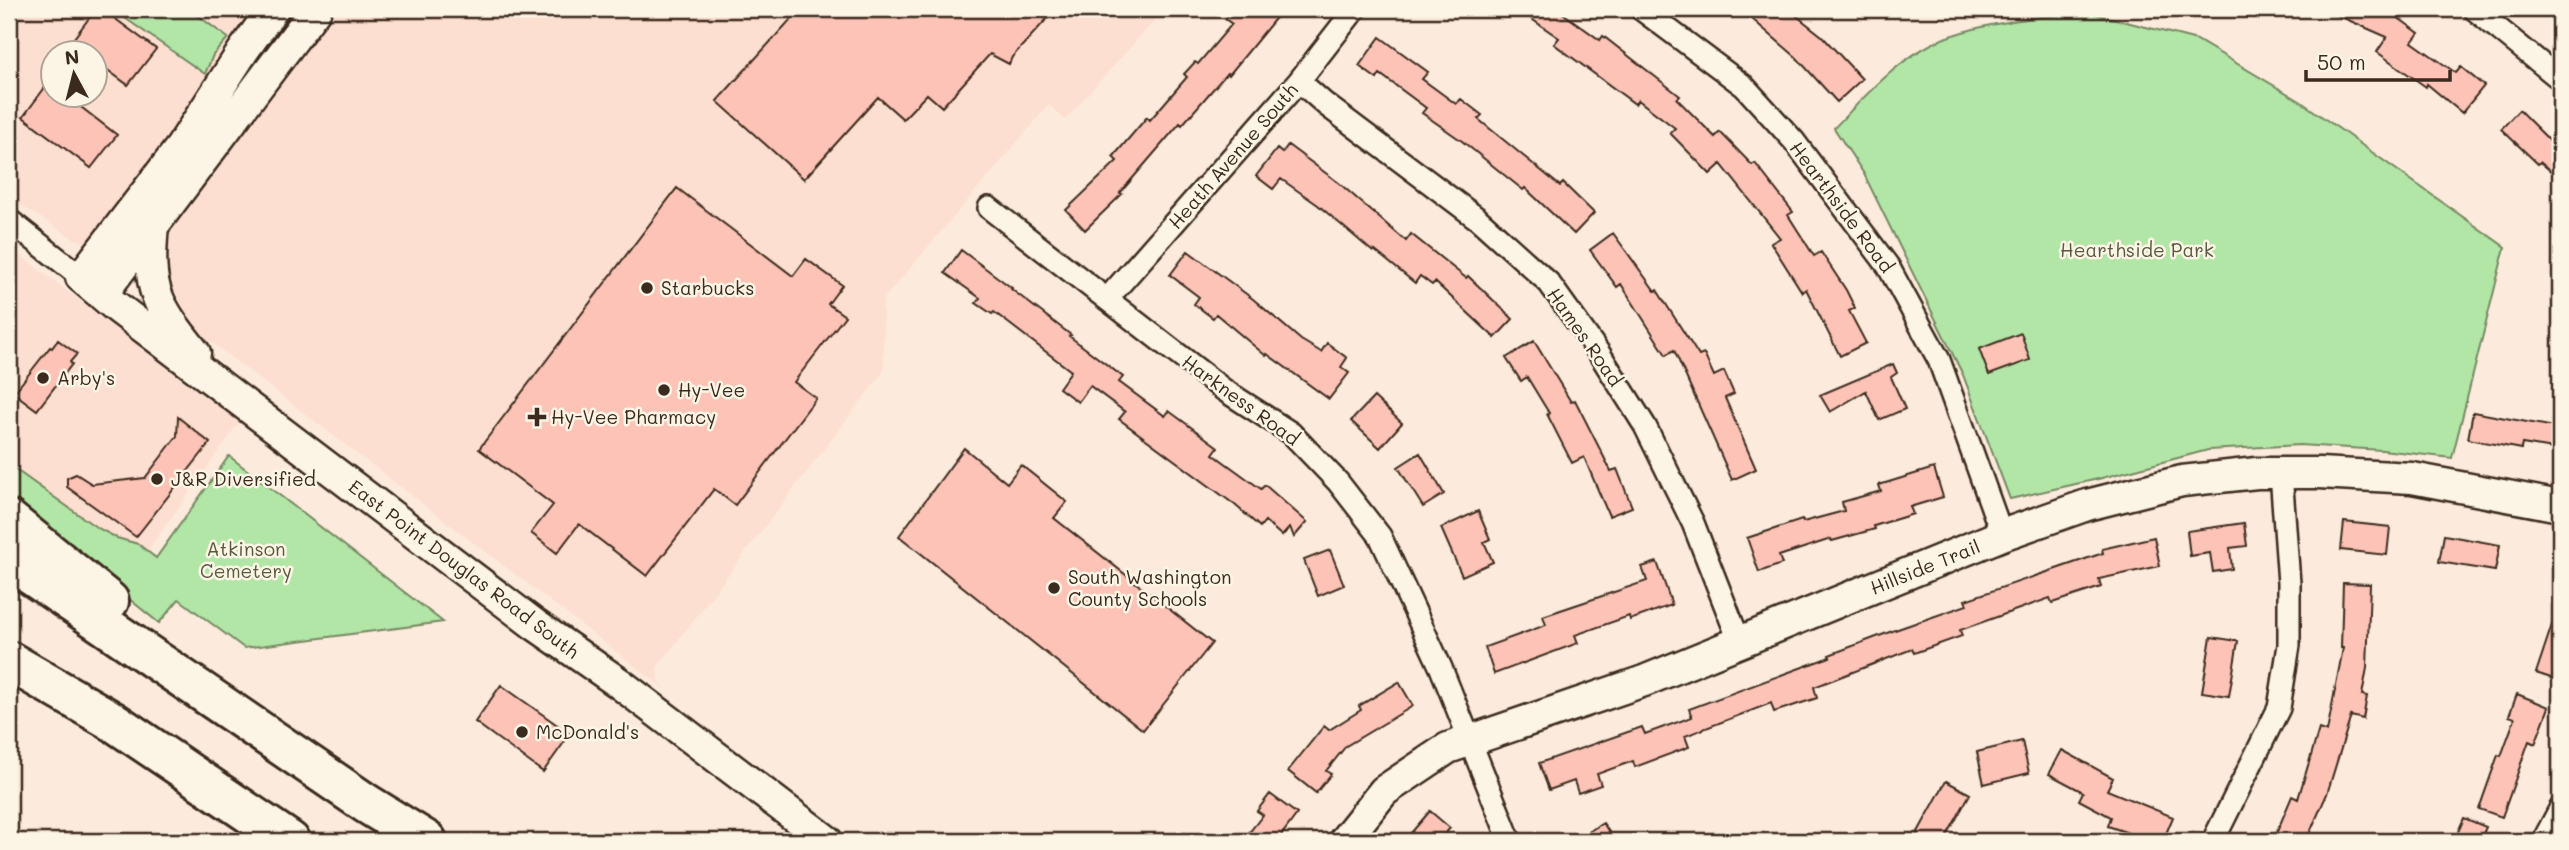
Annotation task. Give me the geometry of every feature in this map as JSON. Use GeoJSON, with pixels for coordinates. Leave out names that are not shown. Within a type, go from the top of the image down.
{"type":"FeatureCollection","features":[{"type":"Feature","properties":{"kind":"highway"},"geometry":{"type":"LineString","coordinates":[[9,520],[366,803]]}},
{"type":"Feature","properties":{"kind":"highway"},"geometry":{"type":"LineString","coordinates":[[9,559],[366,803],[427,841]]}},
{"type":"Feature","properties":{"kind":"highway"},"geometry":{"type":"LineString","coordinates":[[9,639],[114,722]]}},
{"type":"Feature","properties":{"kind":"highway"},"geometry":{"type":"LineString","coordinates":[[9,661],[114,722],[290,841]]}},
{"type":"Feature","properties":{"kind":"street"},"geometry":{"type":"LineString","coordinates":[[92,286],[243,51],[273,9]]}},
{"type":"Feature","properties":{"kind":"street"},"geometry":{"type":"LineString","coordinates":[[92,286],[153,225],[316,9]]}},
{"type":"Feature","properties":{"kind":"street","name":"Heath Avenue South"},"geometry":{"type":"LineString","coordinates":[[1107,299],[1299,81],[1355,9]]}},
{"type":"Feature","properties":{"kind":"street","name":"Hearthside Road"},"geometry":{"type":"LineString","coordinates":[[1641,9],[1744,86],[1794,141],[1888,266],[1939,360],[2002,535]]}},
{"type":"Feature","properties":{"kind":"street"},"geometry":{"type":"LineString","coordinates":[[2474,9],[2560,79]]}},
{"type":"Feature","properties":{"kind":"street","name":"Hames Road"},"geometry":{"type":"LineString","coordinates":[[1299,81],[1325,104],[1478,219],[1549,283],[1645,426],[1693,523],[1740,643]]}},
{"type":"Feature","properties":{"kind":"street","name":"Harkness Road"},"geometry":{"type":"LineString","coordinates":[[989,208],[1224,390],[1291,433],[1338,482],[1380,536],[1441,668],[1510,841]]}},
{"type":"Feature","properties":{"kind":"street","name":"East Point Douglas Road South"},"geometry":{"type":"LineString","coordinates":[[9,220],[534,625],[619,682],[827,841]]}},
{"type":"Feature","properties":{"kind":"street"},"geometry":{"type":"LineString","coordinates":[[153,225],[150,270],[157,298],[174,326],[227,390]]}},
{"type":"Feature","properties":{"kind":"street"},"geometry":{"type":"LineString","coordinates":[[2213,841],[2279,708],[2289,645],[2289,583],[2281,473]]}},
{"type":"Feature","properties":{"kind":"street","name":"Hillside Trail"},"geometry":{"type":"LineString","coordinates":[[1344,841],[1384,791],[1448,748],[1644,681],[2002,535],[2087,505],[2182,481],[2281,473],[2412,478],[2560,506]]}},
{"type":"Feature","properties":{"kind":"street"},"geometry":{"type":"LineString","coordinates":[[2543,841],[2560,809]]}},
{"type":"Feature","properties":{"kind":"shaded area"},"geometry":{"type":"Polygon","coordinates":[[[9,9],[259,9],[182,126],[89,244],[74,239],[9,198],[9,9]]]}},
{"type":"Feature","properties":{"kind":"shaded area"},"geometry":{"type":"Polygon","coordinates":[[[330,9],[1165,9],[1065,120],[1049,105],[883,300],[884,371],[657,668],[659,681],[666,690],[186,323],[164,290],[167,229],[330,9]]]}},
{"type":"Feature","properties":{"kind":"shaded area"},"geometry":{"type":"Polygon","coordinates":[[[9,246],[239,423],[129,577],[9,479],[9,246]]]}},
{"type":"Feature","properties":{"kind":"green space"},"geometry":{"type":"Polygon","coordinates":[[[112,9],[189,9],[228,38],[213,55],[205,74],[112,9]]]}},
{"type":"Feature","properties":{"kind":"green space","name":"Hearthside Park"},"geometry":{"type":"Polygon","coordinates":[[[2087,12],[2197,40],[2300,101],[2505,247],[2452,458],[2299,445],[2208,450],[2010,499],[1963,375],[1864,174],[1834,128],[1887,75],[1933,43],[1983,27],[2087,12]]]}},
{"type":"Feature","properties":{"kind":"green space","name":"Atkinson Cemetery"},"geometry":{"type":"Polygon","coordinates":[[[229,456],[443,622],[244,648],[179,599],[159,623],[9,502],[9,465],[96,527],[117,538],[138,544],[156,558],[229,456]]]}},
{"type":"Feature","properties":{"kind":"building"},"geometry":{"type":"Polygon","coordinates":[[[96,9],[102,9],[156,49],[128,85],[108,70],[108,38],[74,38],[96,9]]]}},
{"type":"Feature","properties":{"kind":"building"},"geometry":{"type":"Polygon","coordinates":[[[800,9],[1056,9],[1012,57],[1009,64],[990,54],[942,107],[927,94],[903,119],[878,97],[804,179],[717,101],[800,9]]]}},
{"type":"Feature","properties":{"kind":"building"},"geometry":{"type":"Polygon","coordinates":[[[1234,9],[1283,9],[1229,75],[1227,73],[1182,125],[1180,123],[1120,193],[1122,194],[1085,230],[1066,210],[1117,161],[1113,157],[1147,117],[1150,120],[1187,77],[1184,74],[1195,62],[1198,64],[1232,24],[1225,19],[1234,9]]]}},
{"type":"Feature","properties":{"kind":"building"},"geometry":{"type":"Polygon","coordinates":[[[1517,9],[1557,9],[1600,40],[1603,36],[1680,96],[1677,99],[1715,137],[1720,132],[1752,165],[1755,163],[1793,212],[1788,215],[1814,256],[1821,252],[1846,290],[1855,308],[1849,311],[1866,343],[1840,356],[1806,289],[1802,292],[1771,243],[1780,238],[1721,164],[1710,174],[1670,133],[1675,128],[1638,100],[1635,104],[1554,44],[1559,38],[1517,9]]]}},
{"type":"Feature","properties":{"kind":"building"},"geometry":{"type":"Polygon","coordinates":[[[1761,9],[1788,9],[1822,36],[1862,79],[1837,102],[1796,57],[1752,19],[1761,9]]]}},
{"type":"Feature","properties":{"kind":"building"},"geometry":{"type":"Polygon","coordinates":[[[2323,9],[2386,9],[2419,33],[2412,42],[2456,73],[2461,67],[2484,86],[2462,113],[2427,84],[2426,87],[2377,52],[2387,37],[2323,9]]]}},
{"type":"Feature","properties":{"kind":"building"},"geometry":{"type":"Polygon","coordinates":[[[1380,37],[1428,72],[1422,79],[1456,104],[1461,99],[1482,115],[1478,119],[1560,186],[1563,183],[1594,213],[1574,234],[1525,188],[1523,190],[1422,113],[1426,108],[1380,74],[1377,79],[1359,66],[1380,37]]]}},
{"type":"Feature","properties":{"kind":"building"},"geometry":{"type":"Polygon","coordinates":[[[38,97],[38,108],[82,108],[117,135],[91,168],[23,117],[38,97]]]}},
{"type":"Feature","properties":{"kind":"building"},"geometry":{"type":"Polygon","coordinates":[[[2519,110],[2560,151],[2560,179],[2540,162],[2538,164],[2501,129],[2519,110]]]}},
{"type":"Feature","properties":{"kind":"building"},"geometry":{"type":"Polygon","coordinates":[[[1288,145],[1339,183],[1406,241],[1411,234],[1466,278],[1468,276],[1513,319],[1495,338],[1435,282],[1432,285],[1420,276],[1415,283],[1374,250],[1373,252],[1318,205],[1281,179],[1273,189],[1256,176],[1277,149],[1282,153],[1288,145]]]}},
{"type":"Feature","properties":{"kind":"building","name":"Hy-Vee"},"geometry":{"type":"Polygon","coordinates":[[[677,188],[793,276],[806,259],[842,285],[828,304],[845,316],[794,382],[816,398],[735,505],[714,489],[647,576],[579,524],[557,553],[531,533],[553,505],[479,449],[677,188]]]}},
{"type":"Feature","properties":{"kind":"building"},"geometry":{"type":"Polygon","coordinates":[[[1613,233],[1655,291],[1657,290],[1699,356],[1704,354],[1714,376],[1724,371],[1734,394],[1725,398],[1756,469],[1732,480],[1674,350],[1666,355],[1621,284],[1617,287],[1590,250],[1613,233]]]}},
{"type":"Feature","properties":{"kind":"building"},"geometry":{"type":"Polygon","coordinates":[[[961,250],[1123,377],[1119,382],[1165,416],[1169,411],[1218,447],[1213,454],[1261,489],[1265,485],[1307,522],[1294,537],[1290,527],[1282,536],[1265,521],[1260,527],[1235,505],[1119,419],[1125,412],[1090,386],[1078,402],[1059,388],[1071,371],[994,312],[992,314],[976,303],[980,298],[945,273],[961,250]]]}},
{"type":"Feature","properties":{"kind":"building"},"geometry":{"type":"Polygon","coordinates":[[[1188,251],[1253,299],[1301,340],[1321,352],[1327,343],[1347,358],[1341,367],[1349,373],[1329,399],[1267,354],[1266,356],[1216,314],[1213,318],[1194,304],[1199,297],[1170,275],[1188,251]]]}},
{"type":"Feature","properties":{"kind":"building"},"geometry":{"type":"Polygon","coordinates":[[[2021,333],[2030,360],[1989,375],[1979,349],[2021,333]]]}},
{"type":"Feature","properties":{"kind":"building","name":"Arby's"},"geometry":{"type":"Polygon","coordinates":[[[58,340],[77,354],[37,410],[14,393],[58,340]]]}},
{"type":"Feature","properties":{"kind":"building"},"geometry":{"type":"Polygon","coordinates":[[[1534,341],[1571,402],[1575,400],[1611,471],[1617,469],[1632,507],[1609,516],[1584,457],[1572,463],[1547,414],[1549,413],[1527,377],[1521,381],[1506,358],[1534,341]]]}},
{"type":"Feature","properties":{"kind":"building"},"geometry":{"type":"Polygon","coordinates":[[[1893,364],[1897,373],[1891,377],[1905,409],[1879,420],[1866,391],[1830,412],[1820,395],[1893,364]]]}},
{"type":"Feature","properties":{"kind":"building"},"geometry":{"type":"Polygon","coordinates":[[[1374,397],[1402,423],[1380,448],[1351,421],[1374,397]]]}},
{"type":"Feature","properties":{"kind":"building"},"geometry":{"type":"Polygon","coordinates":[[[2473,412],[2560,428],[2560,450],[2522,444],[2521,449],[2468,439],[2473,412]]]}},
{"type":"Feature","properties":{"kind":"building","name":"J&R Diversified"},"geometry":{"type":"Polygon","coordinates":[[[178,417],[210,443],[136,537],[67,487],[67,478],[76,474],[92,484],[145,478],[177,436],[178,417]]]}},
{"type":"Feature","properties":{"kind":"building","name":"South Washington County Schools"},"geometry":{"type":"Polygon","coordinates":[[[964,448],[1007,483],[1021,465],[1067,502],[1054,518],[1212,643],[1143,730],[899,536],[964,448]]]}},
{"type":"Feature","properties":{"kind":"building"},"geometry":{"type":"Polygon","coordinates":[[[1420,453],[1444,494],[1423,507],[1398,467],[1420,453]]]}},
{"type":"Feature","properties":{"kind":"building"},"geometry":{"type":"Polygon","coordinates":[[[1934,468],[1943,497],[1910,507],[1913,514],[1874,526],[1875,529],[1832,541],[1831,539],[1779,556],[1782,564],[1759,572],[1747,538],[1802,520],[1803,522],[1844,511],[1842,502],[1881,491],[1879,485],[1934,468]]]}},
{"type":"Feature","properties":{"kind":"building"},"geometry":{"type":"Polygon","coordinates":[[[1478,511],[1490,539],[1484,542],[1493,562],[1462,576],[1441,528],[1478,511]]]}},
{"type":"Feature","properties":{"kind":"building"},"geometry":{"type":"Polygon","coordinates":[[[2344,522],[2390,527],[2387,555],[2341,550],[2344,522]]]}},
{"type":"Feature","properties":{"kind":"building"},"geometry":{"type":"Polygon","coordinates":[[[2244,523],[2247,546],[2230,548],[2232,569],[2213,572],[2210,553],[2190,556],[2187,531],[2244,523]]]}},
{"type":"Feature","properties":{"kind":"building"},"geometry":{"type":"Polygon","coordinates":[[[2444,535],[2500,545],[2495,571],[2439,562],[2444,535]]]}},
{"type":"Feature","properties":{"kind":"building"},"geometry":{"type":"Polygon","coordinates":[[[2154,537],[2160,566],[2099,579],[2101,587],[2052,603],[2050,598],[1960,630],[1962,636],[1914,653],[1912,649],[1814,687],[1817,698],[1774,712],[1771,703],[1685,736],[1689,747],[1635,767],[1633,761],[1597,774],[1601,785],[1578,793],[1574,781],[1549,790],[1539,763],[1642,727],[1645,734],[1692,717],[1689,709],[1967,605],[1965,600],[2103,553],[2102,549],[2154,537]]]}},
{"type":"Feature","properties":{"kind":"building"},"geometry":{"type":"Polygon","coordinates":[[[1330,550],[1344,585],[1318,596],[1304,560],[1330,550]]]}},
{"type":"Feature","properties":{"kind":"building"},"geometry":{"type":"Polygon","coordinates":[[[1657,562],[1672,605],[1630,620],[1629,616],[1575,635],[1578,643],[1494,674],[1485,647],[1546,625],[1543,616],[1647,581],[1642,567],[1657,562]]]}},
{"type":"Feature","properties":{"kind":"building"},"geometry":{"type":"Polygon","coordinates":[[[2343,583],[2370,584],[2367,668],[2362,695],[2367,696],[2363,719],[2351,716],[2327,794],[2306,841],[2273,841],[2292,796],[2298,799],[2319,729],[2327,732],[2343,648],[2343,583]]]}},
{"type":"Feature","properties":{"kind":"building"},"geometry":{"type":"Polygon","coordinates":[[[2557,610],[2560,610],[2560,681],[2536,673],[2557,610]]]}},
{"type":"Feature","properties":{"kind":"building"},"geometry":{"type":"Polygon","coordinates":[[[2211,637],[2238,641],[2229,696],[2202,692],[2211,637]]]}},
{"type":"Feature","properties":{"kind":"building"},"geometry":{"type":"Polygon","coordinates":[[[1399,682],[1413,706],[1346,746],[1326,771],[1331,774],[1316,793],[1288,771],[1324,726],[1329,730],[1361,710],[1359,706],[1399,682]]]}},
{"type":"Feature","properties":{"kind":"building"},"geometry":{"type":"Polygon","coordinates":[[[501,685],[570,734],[543,772],[475,722],[501,685]]]}},
{"type":"Feature","properties":{"kind":"building"},"geometry":{"type":"Polygon","coordinates":[[[2517,694],[2549,707],[2535,744],[2529,741],[2502,817],[2479,809],[2498,755],[2501,756],[2515,718],[2509,716],[2517,694]]]}},
{"type":"Feature","properties":{"kind":"building"},"geometry":{"type":"Polygon","coordinates":[[[2022,741],[2029,773],[1984,784],[1977,752],[2022,741]]]}},
{"type":"Feature","properties":{"kind":"building"},"geometry":{"type":"Polygon","coordinates":[[[2062,750],[2113,778],[2107,790],[2173,817],[2163,841],[2152,841],[2108,826],[2111,817],[2079,800],[2083,792],[2049,774],[2062,750]]]}},
{"type":"Feature","properties":{"kind":"building"},"geometry":{"type":"Polygon","coordinates":[[[1946,781],[1970,794],[1944,841],[1913,841],[1946,781]]]}},
{"type":"Feature","properties":{"kind":"building"},"geometry":{"type":"Polygon","coordinates":[[[1270,794],[1297,814],[1277,841],[1258,841],[1248,834],[1263,815],[1257,811],[1270,794]]]}},
{"type":"Feature","properties":{"kind":"building"},"geometry":{"type":"Polygon","coordinates":[[[1430,811],[1450,828],[1439,841],[1404,841],[1430,811]]]}},
{"type":"Feature","properties":{"kind":"building"},"geometry":{"type":"Polygon","coordinates":[[[2464,818],[2486,827],[2480,841],[2454,841],[2464,818]]]}},
{"type":"Feature","properties":{"kind":"building"},"geometry":{"type":"Polygon","coordinates":[[[1603,823],[1615,841],[1573,841],[1603,823]]]}},
{"type":"Feature","properties":{"kind":"place","name":"Starbucks"},"geometry":{"type":"Point","coordinates":[647,288]}},
{"type":"Feature","properties":{"kind":"place","name":"Arby's"},"geometry":{"type":"Point","coordinates":[43,378]}},
{"type":"Feature","properties":{"kind":"place","name":"Hy-Vee"},"geometry":{"type":"Point","coordinates":[664,390]}},
{"type":"Feature","properties":{"kind":"place","name":"Hy-Vee Pharmacy"},"geometry":{"type":"Point","coordinates":[537,417]}},
{"type":"Feature","properties":{"kind":"place","name":"J&R Diversified"},"geometry":{"type":"Point","coordinates":[157,479]}},
{"type":"Feature","properties":{"kind":"place","name":"South Washington County Schools"},"geometry":{"type":"Point","coordinates":[1054,588]}},
{"type":"Feature","properties":{"kind":"place","name":"McDonald's"},"geometry":{"type":"Point","coordinates":[522,732]}}]}
